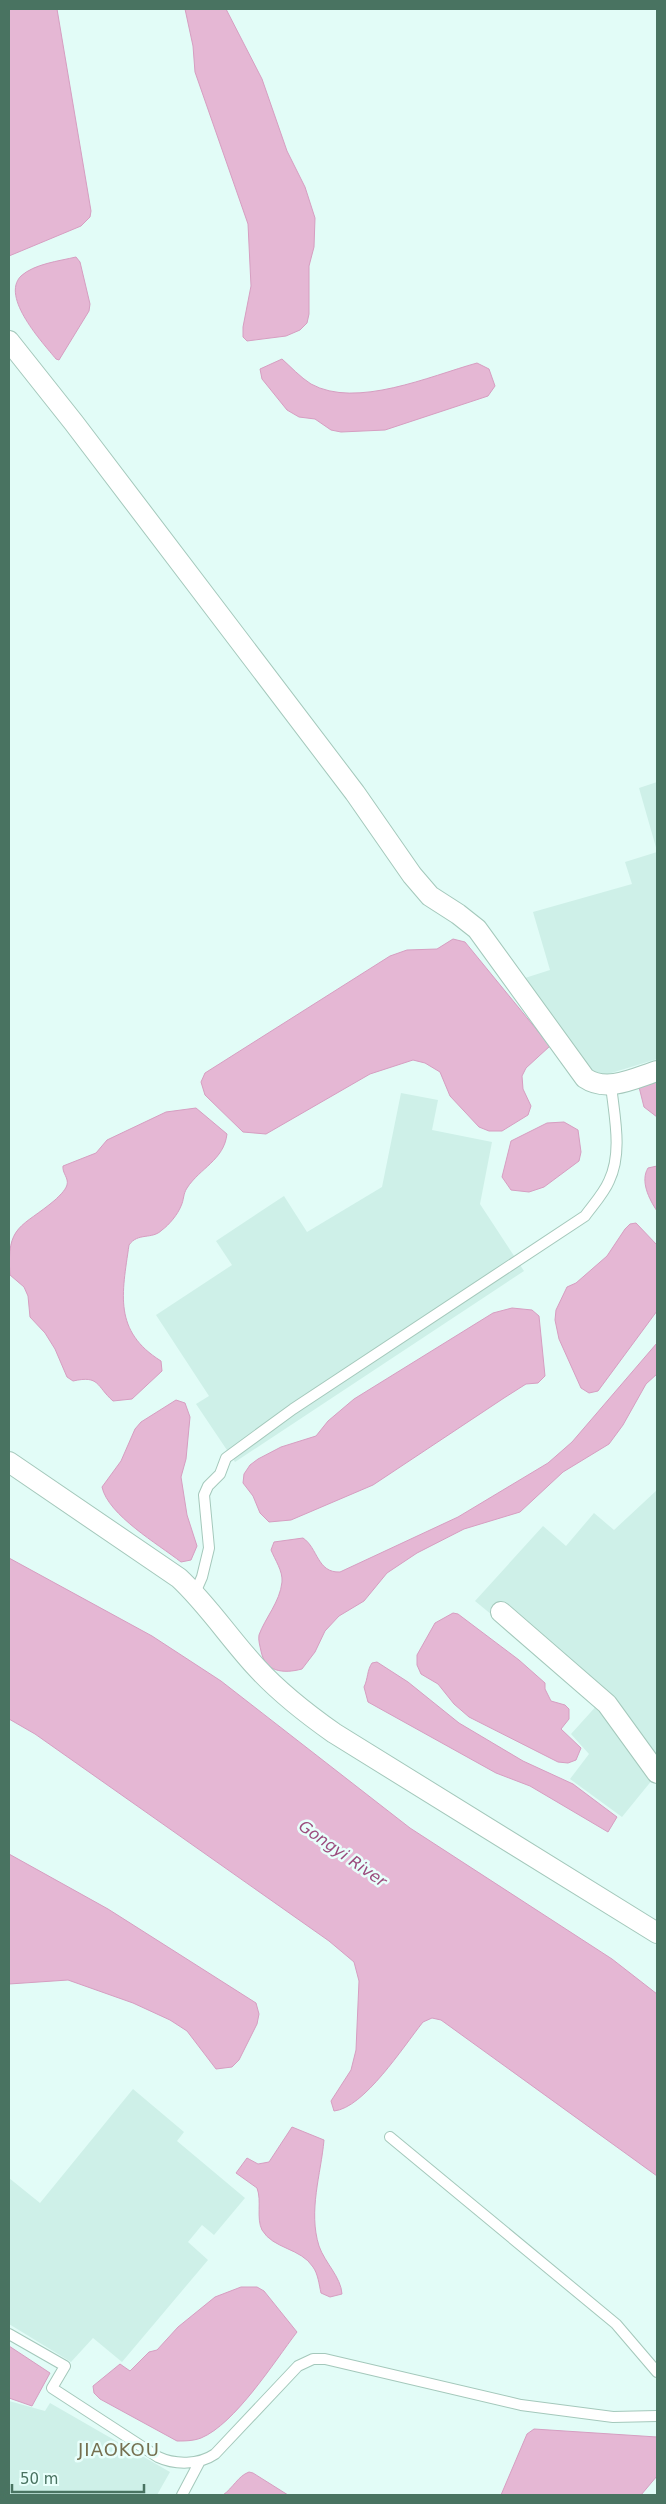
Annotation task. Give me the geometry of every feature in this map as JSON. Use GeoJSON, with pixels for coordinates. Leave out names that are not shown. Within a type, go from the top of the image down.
{"type":"FeatureCollection","features":[{"type":"Feature","properties":{"kind":"street"},"geometry":{"type":"LineString","coordinates":[[9,341],[74,423],[343,777],[412,875],[430,896],[477,930],[585,1078],[592,1083],[611,1085],[657,1071]]}},
{"type":"Feature","properties":{"kind":"street"},"geometry":{"type":"LineString","coordinates":[[9,1462],[170,1572],[195,1593],[259,1670],[289,1698],[334,1734],[657,1933]]}},
{"type":"Feature","properties":{"kind":"street"},"geometry":{"type":"LineString","coordinates":[[501,1612],[608,1704],[657,1773]]}},
{"type":"Feature","properties":{"kind":"lane"},"geometry":{"type":"LineString","coordinates":[[195,1593],[202,1576],[209,1548],[204,1504],[205,1491],[220,1474],[226,1458],[293,1409],[585,1216],[609,1181],[614,1167],[617,1149],[611,1085]]}},
{"type":"Feature","properties":{"kind":"lane"},"geometry":{"type":"LineString","coordinates":[[390,2137],[616,2324],[657,2372]]}},
{"type":"Feature","properties":{"kind":"lane"},"geometry":{"type":"LineString","coordinates":[[9,2334],[65,2366],[52,2388],[158,2457],[174,2462],[200,2461],[215,2454],[298,2366],[313,2358],[325,2359],[521,2405],[613,2416],[657,2416]]}},
{"type":"Feature","properties":{"kind":"lane"},"geometry":{"type":"LineString","coordinates":[[182,2495],[200,2461]]}},
{"type":"Feature","properties":{"kind":"shaded area"},"geometry":{"type":"Polygon","coordinates":[[[657,782],[657,851],[639,788],[657,782]]]}},
{"type":"Feature","properties":{"kind":"shaded area"},"geometry":{"type":"Polygon","coordinates":[[[657,852],[657,1059],[595,1078],[529,990],[525,978],[550,970],[533,912],[632,884],[625,862],[657,852]]]}},
{"type":"Feature","properties":{"kind":"shaded area"},"geometry":{"type":"Polygon","coordinates":[[[401,1093],[438,1100],[432,1130],[492,1142],[480,1204],[524,1271],[235,1462],[196,1404],[209,1396],[156,1315],[232,1265],[216,1241],[284,1196],[307,1232],[382,1187],[401,1093]]]}},
{"type":"Feature","properties":{"kind":"shaded area"},"geometry":{"type":"Polygon","coordinates":[[[657,1490],[657,1774],[622,1817],[570,1779],[589,1754],[571,1734],[599,1703],[475,1601],[543,1526],[566,1546],[594,1513],[614,1530],[657,1490]]]}},
{"type":"Feature","properties":{"kind":"shaded area"},"geometry":{"type":"Polygon","coordinates":[[[133,2089],[184,2132],[177,2141],[245,2198],[214,2235],[202,2225],[188,2242],[208,2260],[122,2362],[93,2338],[71,2362],[9,2324],[9,2178],[40,2203],[133,2089]]]}},
{"type":"Feature","properties":{"kind":"shaded area"},"geometry":{"type":"Polygon","coordinates":[[[9,2401],[45,2411],[50,2403],[170,2472],[157,2495],[9,2495],[9,2401]]]}},
{"type":"Feature","properties":{"kind":"water"},"geometry":{"type":"Polygon","coordinates":[[[9,9],[57,9],[91,211],[90,217],[81,226],[9,256],[9,9]]]}},
{"type":"Feature","properties":{"kind":"water"},"geometry":{"type":"Polygon","coordinates":[[[185,9],[226,9],[262,79],[287,151],[305,187],[315,218],[314,247],[309,266],[309,314],[307,323],[300,330],[286,336],[247,341],[243,337],[243,327],[251,286],[248,224],[195,72],[193,46],[185,9]]]}},
{"type":"Feature","properties":{"kind":"water"},"geometry":{"type":"Polygon","coordinates":[[[76,257],[80,262],[90,304],[89,311],[59,360],[42,342],[19,307],[16,285],[21,276],[26,272],[47,264],[76,257]]]}},
{"type":"Feature","properties":{"kind":"water"},"geometry":{"type":"Polygon","coordinates":[[[282,359],[311,384],[329,391],[349,393],[371,392],[393,388],[477,363],[489,369],[495,386],[488,396],[385,430],[341,432],[331,430],[315,419],[299,417],[287,410],[262,379],[260,369],[282,359]]]}},
{"type":"Feature","properties":{"kind":"water"},"geometry":{"type":"Polygon","coordinates":[[[453,939],[465,942],[550,1046],[526,1068],[522,1076],[523,1089],[531,1106],[528,1115],[502,1131],[489,1131],[479,1127],[450,1096],[440,1072],[425,1063],[413,1060],[370,1074],[266,1134],[243,1132],[205,1095],[201,1082],[205,1073],[390,956],[407,950],[437,949],[453,939]]]}},
{"type":"Feature","properties":{"kind":"water"},"geometry":{"type":"Polygon","coordinates":[[[657,1082],[657,1117],[644,1107],[639,1087],[657,1082]]]}},
{"type":"Feature","properties":{"kind":"water"},"geometry":{"type":"Polygon","coordinates":[[[196,1108],[227,1134],[225,1143],[216,1157],[187,1188],[180,1209],[165,1228],[154,1235],[141,1237],[129,1245],[126,1263],[123,1295],[124,1310],[128,1324],[135,1337],[161,1361],[162,1371],[132,1399],[113,1401],[97,1383],[88,1379],[73,1381],[67,1377],[55,1349],[45,1333],[30,1317],[28,1296],[24,1287],[10,1275],[9,1258],[11,1246],[14,1236],[19,1229],[55,1200],[65,1189],[67,1182],[63,1166],[96,1153],[107,1140],[166,1112],[196,1108]]]}},
{"type":"Feature","properties":{"kind":"water"},"geometry":{"type":"Polygon","coordinates":[[[564,1122],[578,1130],[581,1152],[579,1161],[544,1187],[529,1192],[511,1190],[502,1177],[511,1141],[547,1123],[564,1122]]]}},
{"type":"Feature","properties":{"kind":"water"},"geometry":{"type":"Polygon","coordinates":[[[657,1166],[657,1211],[649,1196],[645,1179],[648,1168],[657,1166]]]}},
{"type":"Feature","properties":{"kind":"water"},"geometry":{"type":"Polygon","coordinates":[[[636,1223],[657,1245],[657,1311],[598,1391],[589,1393],[581,1388],[559,1339],[555,1320],[556,1310],[567,1287],[576,1283],[607,1256],[625,1229],[630,1224],[636,1223]]]}},
{"type":"Feature","properties":{"kind":"water"},"geometry":{"type":"Polygon","coordinates":[[[512,1308],[532,1310],[539,1316],[545,1376],[538,1383],[526,1384],[373,1485],[291,1520],[269,1522],[260,1513],[253,1496],[243,1483],[244,1474],[250,1465],[281,1447],[316,1436],[328,1421],[354,1399],[493,1313],[512,1308]]]}},
{"type":"Feature","properties":{"kind":"water"},"geometry":{"type":"Polygon","coordinates":[[[657,1343],[657,1374],[646,1384],[623,1425],[609,1444],[563,1472],[520,1512],[464,1529],[417,1553],[387,1573],[364,1601],[339,1616],[325,1631],[315,1652],[302,1669],[276,1670],[266,1663],[261,1651],[259,1635],[275,1603],[282,1582],[280,1570],[271,1550],[274,1542],[303,1538],[308,1542],[327,1569],[340,1572],[458,1517],[548,1463],[572,1442],[657,1343]]]}},
{"type":"Feature","properties":{"kind":"water"},"geometry":{"type":"Polygon","coordinates":[[[176,1400],[185,1403],[190,1417],[186,1459],[181,1477],[187,1515],[197,1546],[191,1560],[181,1562],[147,1538],[124,1518],[106,1498],[102,1487],[121,1461],[135,1429],[141,1422],[176,1400]]]}},
{"type":"Feature","properties":{"kind":"water","name":"Gongyi River"},"geometry":{"type":"Polygon","coordinates":[[[9,1558],[152,1636],[221,1681],[410,1828],[612,1959],[657,1994],[657,2176],[441,2020],[432,2018],[423,2022],[370,2088],[346,2107],[334,2111],[331,2101],[351,2070],[356,2050],[359,1981],[354,1962],[329,1941],[35,1734],[9,1719],[9,1558]]]}},
{"type":"Feature","properties":{"kind":"water"},"geometry":{"type":"Polygon","coordinates":[[[453,1613],[458,1614],[519,1660],[545,1683],[545,1689],[551,1701],[565,1705],[569,1709],[569,1719],[561,1729],[581,1748],[576,1760],[568,1763],[558,1762],[469,1717],[454,1704],[438,1684],[421,1674],[417,1665],[417,1655],[435,1623],[453,1613]]]}},
{"type":"Feature","properties":{"kind":"water"},"geometry":{"type":"Polygon","coordinates":[[[377,1662],[408,1682],[459,1723],[523,1761],[573,1784],[617,1817],[608,1832],[530,1786],[496,1773],[368,1702],[364,1687],[370,1666],[372,1663],[377,1662]]]}},
{"type":"Feature","properties":{"kind":"water"},"geometry":{"type":"Polygon","coordinates":[[[9,1854],[108,1909],[256,2003],[259,2014],[257,2024],[239,2060],[232,2067],[216,2069],[187,2031],[170,2020],[133,2003],[68,1980],[9,1984],[9,1854]]]}},
{"type":"Feature","properties":{"kind":"water"},"geometry":{"type":"Polygon","coordinates":[[[292,2127],[324,2140],[316,2193],[316,2233],[319,2246],[339,2282],[342,2294],[330,2297],[321,2293],[316,2273],[308,2261],[267,2236],[260,2225],[257,2188],[236,2173],[247,2158],[258,2164],[269,2162],[292,2127]]]}},
{"type":"Feature","properties":{"kind":"water"},"geometry":{"type":"Polygon","coordinates":[[[241,2287],[257,2287],[264,2291],[297,2332],[253,2391],[227,2420],[214,2431],[198,2439],[177,2441],[100,2399],[94,2393],[93,2386],[120,2364],[130,2371],[149,2352],[157,2350],[178,2327],[215,2297],[241,2287]]]}},
{"type":"Feature","properties":{"kind":"water"},"geometry":{"type":"Polygon","coordinates":[[[9,2346],[50,2373],[32,2406],[9,2398],[9,2346]]]}},
{"type":"Feature","properties":{"kind":"water"},"geometry":{"type":"Polygon","coordinates":[[[534,2429],[657,2437],[657,2476],[641,2495],[501,2495],[527,2434],[534,2429]]]}},
{"type":"Feature","properties":{"kind":"water"},"geometry":{"type":"Polygon","coordinates":[[[249,2472],[288,2495],[223,2495],[242,2476],[249,2472]]]}},
{"type":"Feature","properties":{"kind":"district","name":"JIAOKOU"},"geometry":{"type":"Point","coordinates":[119,2450]}}]}
